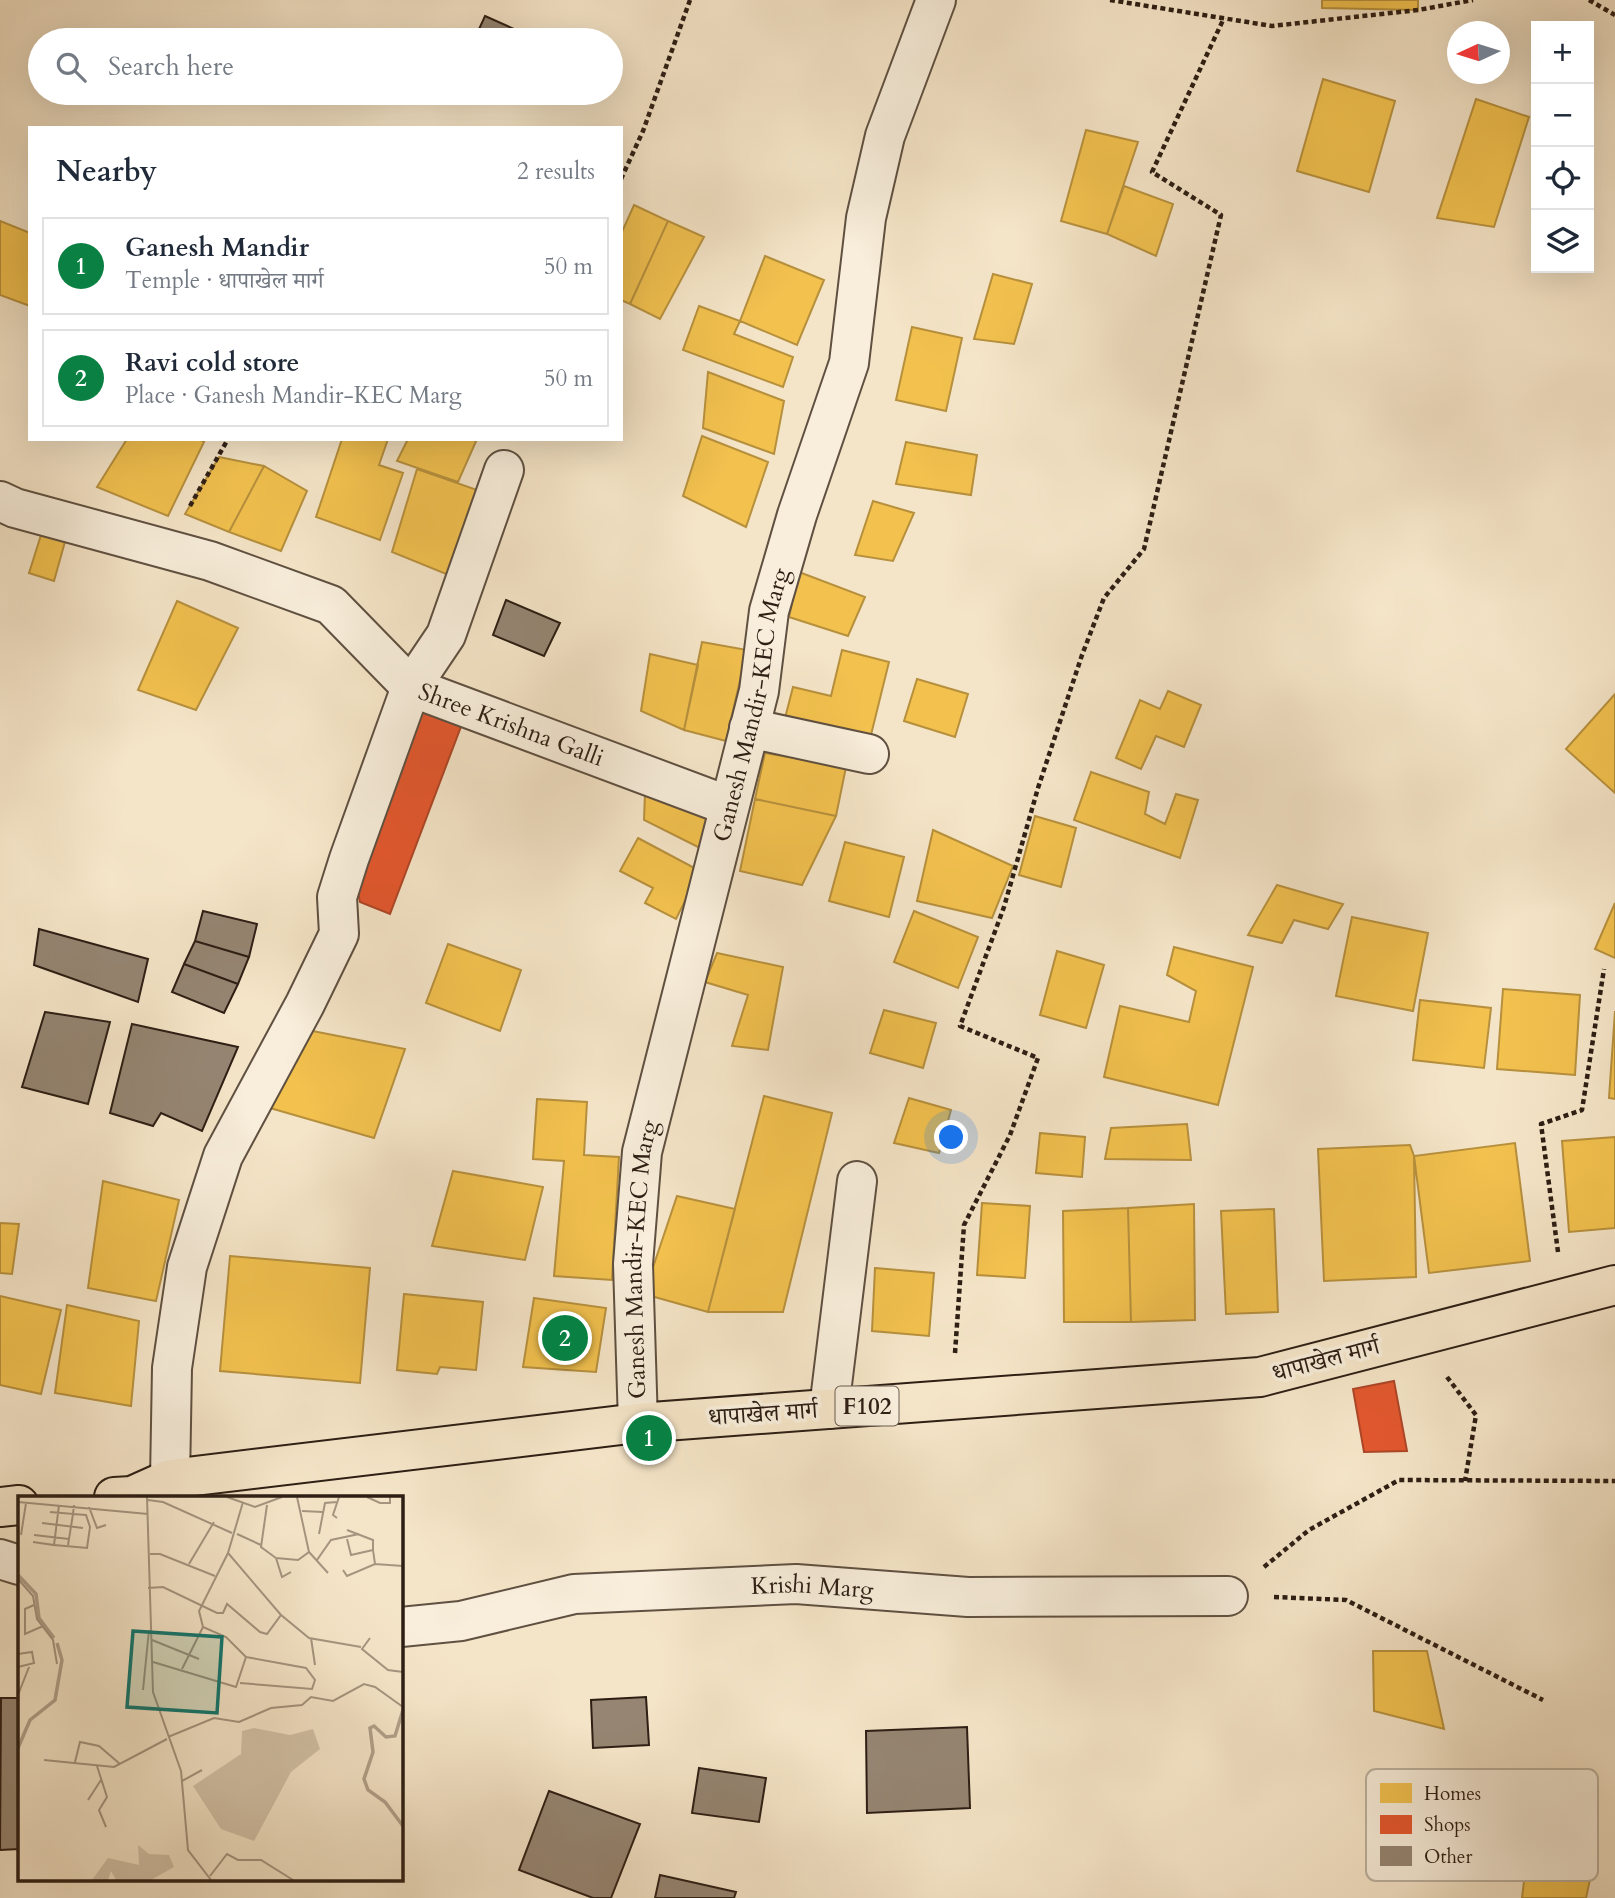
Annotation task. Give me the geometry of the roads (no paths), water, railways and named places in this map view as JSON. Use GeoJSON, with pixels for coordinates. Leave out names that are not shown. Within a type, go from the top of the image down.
{"type":"FeatureCollection","features":[{"type":"Feature","properties":{"kind":"main road","name":"धापाखेल मार्ग"},"geometry":{"type":"LineString","coordinates":[[132,1496],[170,1479],[638,1423],[1260,1377],[1615,1285]]}},
{"type":"Feature","properties":{"kind":"main road"},"geometry":{"type":"LineString","coordinates":[[0,1507],[18,1505]]}},
{"type":"Feature","properties":{"kind":"street","name":"Ganesh Mandir-KEC Marg"},"geometry":{"type":"LineString","coordinates":[[638,1423],[633,1264],[642,1152],[759,691],[769,611],[797,515],[849,363],[866,218],[885,136],[936,0]]}},
{"type":"Feature","properties":{"kind":"street"},"geometry":{"type":"LineString","coordinates":[[170,1479],[172,1368],[187,1267],[223,1156],[339,934],[337,897],[349,859],[411,687],[446,635],[504,470]]}},
{"type":"Feature","properties":{"kind":"street","name":"Shree Krishna Galli"},"geometry":{"type":"LineString","coordinates":[[0,502],[209,561],[331,605],[411,687],[729,806]]}},
{"type":"Feature","properties":{"kind":"street"},"geometry":{"type":"LineString","coordinates":[[749,728],[869,754]]}},
{"type":"Feature","properties":{"kind":"street"},"geometry":{"type":"LineString","coordinates":[[829,1409],[858,1181]]}},
{"type":"Feature","properties":{"kind":"street"},"geometry":{"type":"LineString","coordinates":[[0,1559],[18,1565]]}},
{"type":"Feature","properties":{"kind":"street","name":"Krishi Marg"},"geometry":{"type":"LineString","coordinates":[[402,1628],[461,1622],[574,1594],[796,1584],[968,1597],[1227,1596]]}},
{"type":"Feature","properties":{"kind":"place","name":"Ravi cold store"},"geometry":{"type":"Point","coordinates":[565,1338]}},
{"type":"Feature","properties":{"kind":"place","name":"Ganesh Mandir"},"geometry":{"type":"Point","coordinates":[649,1438]}}]}
